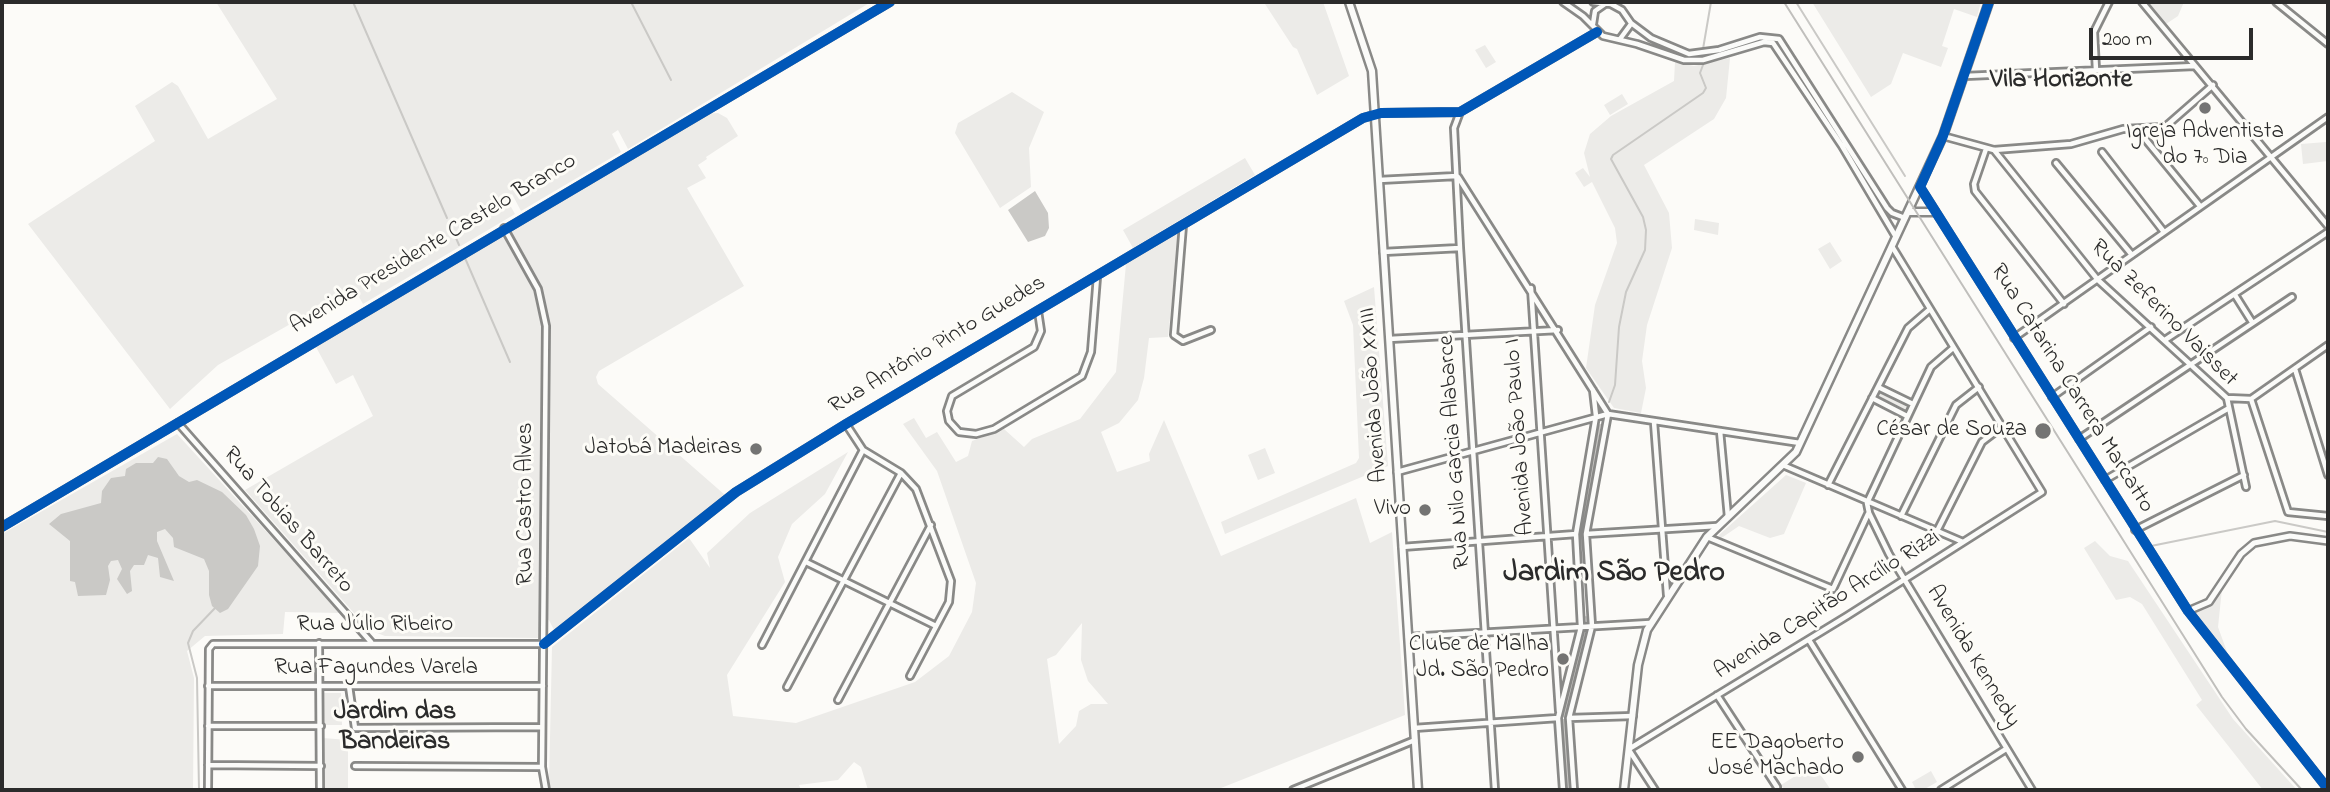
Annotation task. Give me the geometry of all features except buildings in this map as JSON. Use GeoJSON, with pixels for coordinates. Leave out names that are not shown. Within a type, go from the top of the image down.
{"type":"FeatureCollection","features":[{"type":"Feature","properties":{"kind":"main road","name":"Avenida João XXIII"},"geometry":{"type":"LineString","coordinates":[[1349,2],[1370,64],[1418,790]]}},
{"type":"Feature","properties":{"kind":"main road"},"geometry":{"type":"LineString","coordinates":[[1625,790],[1641,648],[1650,623],[1707,537],[1785,466],[1801,443],[1894,244],[1905,228],[1907,215],[1943,136],[1989,2]]}},
{"type":"Feature","properties":{"kind":"main road"},"geometry":{"type":"LineString","coordinates":[[1907,215],[1935,212]]}},
{"type":"Feature","properties":{"kind":"street","name":"Avenida Presidente Castelo Branco"},"geometry":{"type":"LineString","coordinates":[[2,527],[890,2]]}},
{"type":"Feature","properties":{"kind":"street"},"geometry":{"type":"LineString","coordinates":[[1563,2],[1610,40],[1619,40],[1692,61],[1769,41],[1783,54],[1893,229],[1894,244],[1930,309],[2003,426],[1984,439],[1937,531]]}},
{"type":"Feature","properties":{"kind":"street"},"geometry":{"type":"LineString","coordinates":[[1593,2],[1611,4],[1628,14],[1631,23],[1662,45],[1689,54],[1719,50],[1760,37],[1779,39],[1887,208],[1892,213],[1907,215]]}},
{"type":"Feature","properties":{"kind":"street"},"geometry":{"type":"LineString","coordinates":[[2096,70],[2094,32],[2109,2]]}},
{"type":"Feature","properties":{"kind":"street"},"geometry":{"type":"LineString","coordinates":[[2142,2],[2328,226]]}},
{"type":"Feature","properties":{"kind":"street"},"geometry":{"type":"LineString","coordinates":[[2276,2],[2327,41]]}},
{"type":"Feature","properties":{"kind":"street"},"geometry":{"type":"LineString","coordinates":[[1596,30],[1595,11],[1604,4],[1611,4]]}},
{"type":"Feature","properties":{"kind":"street"},"geometry":{"type":"LineString","coordinates":[[1619,40],[1631,23]]}},
{"type":"Feature","properties":{"kind":"street"},"geometry":{"type":"LineString","coordinates":[[1374,114],[1460,112],[1596,30]]}},
{"type":"Feature","properties":{"kind":"street"},"geometry":{"type":"LineString","coordinates":[[1965,76],[2196,66]]}},
{"type":"Feature","properties":{"kind":"street"},"geometry":{"type":"LineString","coordinates":[[1943,136],[1994,150],[2071,144],[2123,129],[2165,127],[2213,85]]}},
{"type":"Feature","properties":{"kind":"street","name":"Rua Nilo Garcia Alabarce"},"geometry":{"type":"LineString","coordinates":[[1460,112],[1454,128],[1460,248],[1495,790]]}},
{"type":"Feature","properties":{"kind":"street","name":"Rua Antônio Pinto Guedes"},"geometry":{"type":"LineString","coordinates":[[544,643],[736,492],[846,424],[1374,114]]}},
{"type":"Feature","properties":{"kind":"street"},"geometry":{"type":"LineString","coordinates":[[2014,338],[2328,117]]}},
{"type":"Feature","properties":{"kind":"street"},"geometry":{"type":"LineString","coordinates":[[2146,140],[2200,206]]}},
{"type":"Feature","properties":{"kind":"street"},"geometry":{"type":"LineString","coordinates":[[1986,149],[1974,184],[1975,191],[2064,304]]}},
{"type":"Feature","properties":{"kind":"street","name":"Rua Zeferino Vaisset"},"geometry":{"type":"LineString","coordinates":[[1994,150],[2098,280],[2227,398],[2246,487]]}},
{"type":"Feature","properties":{"kind":"street"},"geometry":{"type":"LineString","coordinates":[[2102,152],[2164,232]]}},
{"type":"Feature","properties":{"kind":"street"},"geometry":{"type":"LineString","coordinates":[[2056,163],[2132,255]]}},
{"type":"Feature","properties":{"kind":"street"},"geometry":{"type":"LineString","coordinates":[[1379,180],[1457,176],[1531,287],[1608,414],[1586,534],[1592,626],[1569,718],[1574,790]]}},
{"type":"Feature","properties":{"kind":"street","name":"Rua Catarina Carrera Marcatto"},"geometry":{"type":"LineString","coordinates":[[1920,187],[2188,611],[2328,789]]}},
{"type":"Feature","properties":{"kind":"street"},"geometry":{"type":"LineString","coordinates":[[1183,225],[1174,335],[1179,340],[1189,340],[1211,330]]}},
{"type":"Feature","properties":{"kind":"street","name":"Rua Castro Alves"},"geometry":{"type":"LineString","coordinates":[[504,228],[538,289],[546,326],[542,727],[544,790]]}},
{"type":"Feature","properties":{"kind":"street"},"geometry":{"type":"LineString","coordinates":[[2165,340],[2328,232]]}},
{"type":"Feature","properties":{"kind":"street"},"geometry":{"type":"LineString","coordinates":[[1383,252],[1460,248]]}},
{"type":"Feature","properties":{"kind":"street"},"geometry":{"type":"LineString","coordinates":[[1038,311],[1041,331],[1034,347],[952,396],[947,411],[953,427],[967,434],[985,433],[1082,376],[1091,352],[1097,276]]}},
{"type":"Feature","properties":{"kind":"street","name":"Avenida João Paulo I"},"geometry":{"type":"LineString","coordinates":[[1531,287],[1538,432],[1559,711]]}},
{"type":"Feature","properties":{"kind":"street"},"geometry":{"type":"LineString","coordinates":[[2235,295],[2252,322]]}},
{"type":"Feature","properties":{"kind":"street"},"geometry":{"type":"LineString","coordinates":[[2078,439],[2292,298]]}},
{"type":"Feature","properties":{"kind":"street"},"geometry":{"type":"LineString","coordinates":[[1828,485],[1908,328],[1930,309]]}},
{"type":"Feature","properties":{"kind":"street"},"geometry":{"type":"LineString","coordinates":[[2052,397],[2151,327]]}},
{"type":"Feature","properties":{"kind":"street"},"geometry":{"type":"LineString","coordinates":[[1389,339],[1558,330]]}},
{"type":"Feature","properties":{"kind":"street"},"geometry":{"type":"LineString","coordinates":[[2227,398],[2251,399],[2328,345]]}},
{"type":"Feature","properties":{"kind":"street"},"geometry":{"type":"LineString","coordinates":[[1867,503],[1934,363],[1953,348]]}},
{"type":"Feature","properties":{"kind":"street"},"geometry":{"type":"LineString","coordinates":[[2295,369],[2328,475]]}},
{"type":"Feature","properties":{"kind":"street"},"geometry":{"type":"LineString","coordinates":[[1563,790],[1558,718],[1581,627],[1576,534],[1596,416],[1591,382]]}},
{"type":"Feature","properties":{"kind":"street"},"geometry":{"type":"LineString","coordinates":[[1878,387],[1913,404]]}},
{"type":"Feature","properties":{"kind":"street"},"geometry":{"type":"LineString","coordinates":[[1901,516],[1956,405],[1979,387]]}},
{"type":"Feature","properties":{"kind":"street"},"geometry":{"type":"LineString","coordinates":[[1872,398],[1907,416]]}},
{"type":"Feature","properties":{"kind":"street"},"geometry":{"type":"LineString","coordinates":[[2251,399],[2288,512],[2328,516]]}},
{"type":"Feature","properties":{"kind":"street"},"geometry":{"type":"LineString","coordinates":[[2105,481],[2229,408]]}},
{"type":"Feature","properties":{"kind":"street"},"geometry":{"type":"LineString","coordinates":[[1397,472],[1608,414],[1801,443]]}},
{"type":"Feature","properties":{"kind":"street","name":"Rua Tobias Barreto"},"geometry":{"type":"LineString","coordinates":[[177,422],[371,643]]}},
{"type":"Feature","properties":{"kind":"street"},"geometry":{"type":"LineString","coordinates":[[1654,422],[1667,595]]}},
{"type":"Feature","properties":{"kind":"street"},"geometry":{"type":"LineString","coordinates":[[846,424],[863,450],[901,473],[916,489],[952,589],[910,676]]}},
{"type":"Feature","properties":{"kind":"street","name":"Avenida Capitão Arcílio Rizzi"},"geometry":{"type":"LineString","coordinates":[[1629,750],[2040,494],[2042,489],[2003,426]]}},
{"type":"Feature","properties":{"kind":"street"},"geometry":{"type":"LineString","coordinates":[[1720,431],[1728,517]]}},
{"type":"Feature","properties":{"kind":"street"},"geometry":{"type":"LineString","coordinates":[[762,645],[863,450]]}},
{"type":"Feature","properties":{"kind":"street"},"geometry":{"type":"LineString","coordinates":[[1785,466],[1964,543]]}},
{"type":"Feature","properties":{"kind":"street"},"geometry":{"type":"LineString","coordinates":[[787,687],[901,473]]}},
{"type":"Feature","properties":{"kind":"street"},"geometry":{"type":"LineString","coordinates":[[2135,530],[2244,475]]}},
{"type":"Feature","properties":{"kind":"street","name":"Avenida Kennedy"},"geometry":{"type":"LineString","coordinates":[[1867,503],[1869,513],[1905,579],[2032,790]]}},
{"type":"Feature","properties":{"kind":"street"},"geometry":{"type":"LineString","coordinates":[[1707,537],[1833,589],[1869,513]]}},
{"type":"Feature","properties":{"kind":"street"},"geometry":{"type":"LineString","coordinates":[[838,700],[931,525]]}},
{"type":"Feature","properties":{"kind":"street"},"geometry":{"type":"LineString","coordinates":[[1586,534],[1718,526]]}},
{"type":"Feature","properties":{"kind":"street"},"geometry":{"type":"LineString","coordinates":[[1402,547],[1576,534]]}},
{"type":"Feature","properties":{"kind":"street"},"geometry":{"type":"LineString","coordinates":[[2188,611],[2209,602],[2241,554],[2254,543],[2290,536],[2328,541]]}},
{"type":"Feature","properties":{"kind":"street"},"geometry":{"type":"LineString","coordinates":[[806,562],[936,626]]}},
{"type":"Feature","properties":{"kind":"street"},"geometry":{"type":"LineString","coordinates":[[1408,637],[1650,623]]}},
{"type":"Feature","properties":{"kind":"street"},"geometry":{"type":"LineString","coordinates":[[1808,640],[1900,788],[1892,790]]}},
{"type":"Feature","properties":{"kind":"street","name":"Rua Júlio Ribeiro"},"geometry":{"type":"LineString","coordinates":[[208,686],[209,649],[216,643],[544,643]]}},
{"type":"Feature","properties":{"kind":"street"},"geometry":{"type":"LineString","coordinates":[[319,643],[320,790]]}},
{"type":"Feature","properties":{"kind":"street"},"geometry":{"type":"LineString","coordinates":[[208,686],[208,790]]}},
{"type":"Feature","properties":{"kind":"street","name":"Rua Fagundes Varela"},"geometry":{"type":"LineString","coordinates":[[208,686],[543,686]]}},
{"type":"Feature","properties":{"kind":"street"},"geometry":{"type":"LineString","coordinates":[[349,686],[355,728],[542,727]]}},
{"type":"Feature","properties":{"kind":"street"},"geometry":{"type":"LineString","coordinates":[[1717,695],[1777,787]]}},
{"type":"Feature","properties":{"kind":"street"},"geometry":{"type":"LineString","coordinates":[[1569,718],[1633,716]]}},
{"type":"Feature","properties":{"kind":"street"},"geometry":{"type":"LineString","coordinates":[[1414,727],[1558,718]]}},
{"type":"Feature","properties":{"kind":"street"},"geometry":{"type":"LineString","coordinates":[[208,726],[321,726]]}},
{"type":"Feature","properties":{"kind":"street"},"geometry":{"type":"LineString","coordinates":[[1293,790],[1415,740]]}},
{"type":"Feature","properties":{"kind":"street"},"geometry":{"type":"LineString","coordinates":[[1941,790],[2007,749]]}},
{"type":"Feature","properties":{"kind":"street"},"geometry":{"type":"LineString","coordinates":[[1629,750],[1655,790]]}},
{"type":"Feature","properties":{"kind":"street"},"geometry":{"type":"LineString","coordinates":[[208,765],[321,766]]}},
{"type":"Feature","properties":{"kind":"street"},"geometry":{"type":"LineString","coordinates":[[355,766],[542,767]]}},
{"type":"Feature","properties":{"kind":"street"},"geometry":{"type":"LineString","coordinates":[[1316,781],[1318,790]]}},
{"type":"Feature","properties":{"kind":"shaded area"},"geometry":{"type":"Polygon","coordinates":[[[216,2],[871,2],[628,149],[618,130],[612,134],[621,152],[521,211],[512,194],[506,198],[515,214],[363,304],[354,288],[218,365],[170,409],[28,224],[155,141],[135,106],[172,82],[178,86],[208,139],[277,99],[216,2]]]}},
{"type":"Feature","properties":{"kind":"shaded area"},"geometry":{"type":"Polygon","coordinates":[[[1323,2],[1349,76],[1317,95],[1297,49],[1293,47],[1265,4],[1323,2]]]}},
{"type":"Feature","properties":{"kind":"shaded area"},"geometry":{"type":"Polygon","coordinates":[[[1812,2],[1981,2],[1977,17],[1954,9],[1942,46],[1948,48],[1941,67],[1903,53],[1891,84],[1871,97],[1812,2]]]}},
{"type":"Feature","properties":{"kind":"shaded area"},"geometry":{"type":"Polygon","coordinates":[[[2146,2],[2184,2],[2178,16],[2166,24],[2146,2]]]}},
{"type":"Feature","properties":{"kind":"shaded area"},"geometry":{"type":"Polygon","coordinates":[[[1485,45],[1496,62],[1486,68],[1475,50],[1485,45]]]}},
{"type":"Feature","properties":{"kind":"shaded area"},"geometry":{"type":"Polygon","coordinates":[[[1730,58],[1726,98],[1714,119],[1644,165],[1669,213],[1672,248],[1647,325],[1642,361],[1646,388],[1641,413],[1614,408],[1586,368],[1595,305],[1617,243],[1615,228],[1592,182],[1584,187],[1575,173],[1583,168],[1590,177],[1584,153],[1590,134],[1611,116],[1674,81],[1675,62],[1694,66],[1730,58]]]}},
{"type":"Feature","properties":{"kind":"shaded area"},"geometry":{"type":"Polygon","coordinates":[[[1012,92],[1044,112],[1029,148],[1031,187],[1000,208],[955,133],[958,123],[1012,92]]]}},
{"type":"Feature","properties":{"kind":"shaded area"},"geometry":{"type":"Polygon","coordinates":[[[1622,94],[1628,104],[1610,115],[1604,105],[1622,94]]]}},
{"type":"Feature","properties":{"kind":"shaded area"},"geometry":{"type":"Polygon","coordinates":[[[718,113],[727,118],[738,136],[698,165],[706,178],[687,188],[744,286],[599,371],[596,377],[598,384],[725,495],[554,630],[549,620],[540,619],[538,638],[385,636],[369,630],[245,490],[373,416],[353,375],[336,384],[316,347],[703,114],[718,113]]]}},
{"type":"Feature","properties":{"kind":"shaded area"},"geometry":{"type":"Polygon","coordinates":[[[2326,142],[2328,161],[2303,164],[2301,144],[2326,142]]]}},
{"type":"Feature","properties":{"kind":"shaded area"},"geometry":{"type":"Polygon","coordinates":[[[1245,158],[1255,175],[1133,248],[1123,230],[1245,158]]]}},
{"type":"Feature","properties":{"kind":"shaded area"},"geometry":{"type":"Polygon","coordinates":[[[1035,191],[1048,213],[1049,228],[1045,236],[1028,242],[1008,210],[1035,191]]]}},
{"type":"Feature","properties":{"kind":"shaded area"},"geometry":{"type":"Polygon","coordinates":[[[1695,219],[1719,223],[1718,235],[1694,230],[1695,219]]]}},
{"type":"Feature","properties":{"kind":"shaded area"},"geometry":{"type":"Polygon","coordinates":[[[1179,233],[1168,337],[1149,338],[1138,400],[1119,423],[1101,432],[1117,472],[1150,461],[1149,454],[1164,420],[1221,556],[1356,498],[1370,543],[1392,532],[1405,715],[1216,790],[868,790],[861,767],[854,762],[838,780],[799,785],[801,790],[552,790],[549,784],[552,647],[689,538],[710,568],[707,553],[750,513],[848,452],[825,494],[792,524],[778,557],[785,582],[727,675],[733,716],[796,723],[915,682],[949,656],[972,612],[976,583],[937,471],[903,424],[914,418],[926,438],[937,432],[956,462],[968,456],[972,441],[1004,429],[1024,447],[1032,439],[1080,419],[1116,372],[1126,264],[1179,233]],[[1082,623],[1056,655],[1047,659],[1059,744],[1076,726],[1079,711],[1091,704],[1108,704],[1088,681],[1081,660],[1082,623]]]}},
{"type":"Feature","properties":{"kind":"shaded area"},"geometry":{"type":"Polygon","coordinates":[[[1830,242],[1842,261],[1830,269],[1818,249],[1830,242]]]}},
{"type":"Feature","properties":{"kind":"shaded area"},"geometry":{"type":"Polygon","coordinates":[[[1374,287],[1388,466],[1225,534],[1221,522],[1356,463],[1359,458],[1353,325],[1344,301],[1374,287]]]}},
{"type":"Feature","properties":{"kind":"shaded area"},"geometry":{"type":"Polygon","coordinates":[[[1880,390],[1908,405],[1905,412],[1876,398],[1880,390]]]}},
{"type":"Feature","properties":{"kind":"shaded area"},"geometry":{"type":"Polygon","coordinates":[[[1601,424],[1583,538],[1580,539],[1597,425],[1601,424]]]}},
{"type":"Feature","properties":{"kind":"shaded area"},"geometry":{"type":"Polygon","coordinates":[[[177,434],[341,613],[285,612],[283,634],[205,636],[187,651],[194,678],[193,790],[2,790],[2,534],[177,434]]]}},
{"type":"Feature","properties":{"kind":"shaded area"},"geometry":{"type":"Polygon","coordinates":[[[1265,448],[1275,473],[1258,480],[1248,455],[1265,448]]]}},
{"type":"Feature","properties":{"kind":"shaded area"},"geometry":{"type":"Polygon","coordinates":[[[158,457],[167,459],[179,476],[189,482],[197,480],[222,492],[246,515],[254,529],[260,546],[258,566],[228,609],[220,613],[212,606],[209,571],[204,559],[174,547],[173,538],[165,529],[157,532],[157,541],[174,581],[160,577],[158,558],[148,555],[144,565],[134,565],[130,571],[132,591],[127,594],[117,579],[122,569],[118,560],[111,561],[108,566],[110,580],[106,595],[78,596],[75,582],[70,581],[70,541],[49,524],[61,514],[101,503],[102,491],[111,478],[125,476],[126,469],[136,463],[153,463],[158,457]]]}},
{"type":"Feature","properties":{"kind":"shaded area"},"geometry":{"type":"Polygon","coordinates":[[[1786,475],[1806,483],[1784,534],[1770,538],[1739,526],[1720,539],[1719,535],[1786,475]]]}},
{"type":"Feature","properties":{"kind":"shaded area"},"geometry":{"type":"Polygon","coordinates":[[[2095,541],[2110,556],[2128,561],[2233,719],[2297,790],[2263,790],[2196,705],[2202,700],[2142,604],[2130,597],[2116,600],[2084,548],[2095,541]]]}},
{"type":"Feature","properties":{"kind":"shaded area"},"geometry":{"type":"Polygon","coordinates":[[[2222,589],[2218,627],[2230,660],[2193,612],[2205,609],[2222,589]]]}},
{"type":"Feature","properties":{"kind":"shaded area"},"geometry":{"type":"Polygon","coordinates":[[[1585,630],[1588,630],[1566,717],[1562,717],[1585,630]]]}},
{"type":"Feature","properties":{"kind":"shaded area"},"geometry":{"type":"Polygon","coordinates":[[[323,693],[341,693],[342,725],[323,725],[323,693]]]}},
{"type":"Feature","properties":{"kind":"shaded area"},"geometry":{"type":"Polygon","coordinates":[[[358,704],[376,704],[376,718],[358,717],[358,704]]]}},
{"type":"Feature","properties":{"kind":"shaded area"},"geometry":{"type":"Polygon","coordinates":[[[1562,719],[1566,719],[1571,790],[1567,790],[1562,719]]]}},
{"type":"Feature","properties":{"kind":"shaded area"},"geometry":{"type":"Polygon","coordinates":[[[323,738],[348,740],[348,790],[322,790],[323,738]]]}},
{"type":"Feature","properties":{"kind":"shaded area"},"geometry":{"type":"Polygon","coordinates":[[[1808,768],[1812,774],[1818,771],[1831,790],[1784,790],[1781,785],[1808,768]]]}},
{"type":"Feature","properties":{"kind":"shaded area"},"geometry":{"type":"Polygon","coordinates":[[[1931,771],[1937,782],[1923,790],[1916,790],[1912,782],[1931,771]]]}},
{"type":"Feature","properties":{"kind":"waterway"},"geometry":{"type":"LineString","coordinates":[[353,2],[447,218]]}},
{"type":"Feature","properties":{"kind":"waterway"},"geometry":{"type":"LineString","coordinates":[[631,2],[671,80]]}},
{"type":"Feature","properties":{"kind":"waterway"},"geometry":{"type":"LineString","coordinates":[[1703,49],[1711,2]]}},
{"type":"Feature","properties":{"kind":"waterway"},"geometry":{"type":"LineString","coordinates":[[1796,2],[1905,176]]}},
{"type":"Feature","properties":{"kind":"waterway"},"geometry":{"type":"LineString","coordinates":[[1609,402],[1615,385],[1619,327],[1626,292],[1645,250],[1646,230],[1643,217],[1611,159],[1703,93],[1706,88],[1700,73],[1703,65]]}},
{"type":"Feature","properties":{"kind":"waterway"},"geometry":{"type":"LineString","coordinates":[[450,224],[459,245]]}},
{"type":"Feature","properties":{"kind":"waterway"},"geometry":{"type":"LineString","coordinates":[[465,258],[510,362]]}},
{"type":"Feature","properties":{"kind":"waterway"},"geometry":{"type":"LineString","coordinates":[[2151,546],[2275,521],[2328,532]]}},
{"type":"Feature","properties":{"kind":"waterway"},"geometry":{"type":"LineString","coordinates":[[199,790],[197,678],[188,643],[193,631],[216,607]]}},
{"type":"Feature","properties":{"kind":"waterway"},"geometry":{"type":"LineString","coordinates":[[1586,617],[1587,621]]}},
{"type":"Feature","properties":{"kind":"railway"},"geometry":{"type":"LineString","coordinates":[[1784,2],[2222,697],[2246,729],[2302,790]]}},
{"type":"Feature","properties":{"kind":"cycle path"},"geometry":{"type":"LineString","coordinates":[[2,527],[890,2]]}},
{"type":"Feature","properties":{"kind":"cycle path"},"geometry":{"type":"LineString","coordinates":[[1989,2],[1943,136],[1920,187],[2188,611],[2328,789]]}},
{"type":"Feature","properties":{"kind":"cycle path"},"geometry":{"type":"LineString","coordinates":[[544,644],[736,492],[1363,118],[1381,113],[1460,112],[1597,32]]}},
{"type":"Feature","properties":{"kind":"place","name":"Igreja Adventista do 7º Dia"},"geometry":{"type":"Point","coordinates":[2205,108]}},
{"type":"Feature","properties":{"kind":"place","name":"César de Souza"},"geometry":{"type":"Point","coordinates":[2043,431]}},
{"type":"Feature","properties":{"kind":"place","name":"Jatobá Madeiras"},"geometry":{"type":"Point","coordinates":[756,449]}},
{"type":"Feature","properties":{"kind":"place","name":"Vivo"},"geometry":{"type":"Point","coordinates":[1425,510]}},
{"type":"Feature","properties":{"kind":"place","name":"Clube de Malha Jd. São Pedro"},"geometry":{"type":"Point","coordinates":[1563,659]}},
{"type":"Feature","properties":{"kind":"place","name":"EE Dagoberto José Machado"},"geometry":{"type":"Point","coordinates":[1858,757]}},
{"type":"Feature","properties":{"kind":"district","name":"Vila Horizonte"},"geometry":{"type":"Point","coordinates":[2061,82]}},
{"type":"Feature","properties":{"kind":"district","name":"Jardim São Pedro"},"geometry":{"type":"Point","coordinates":[1614,575]}},
{"type":"Feature","properties":{"kind":"district","name":"Jardim das Bandeiras"},"geometry":{"type":"Point","coordinates":[395,729]}}]}
